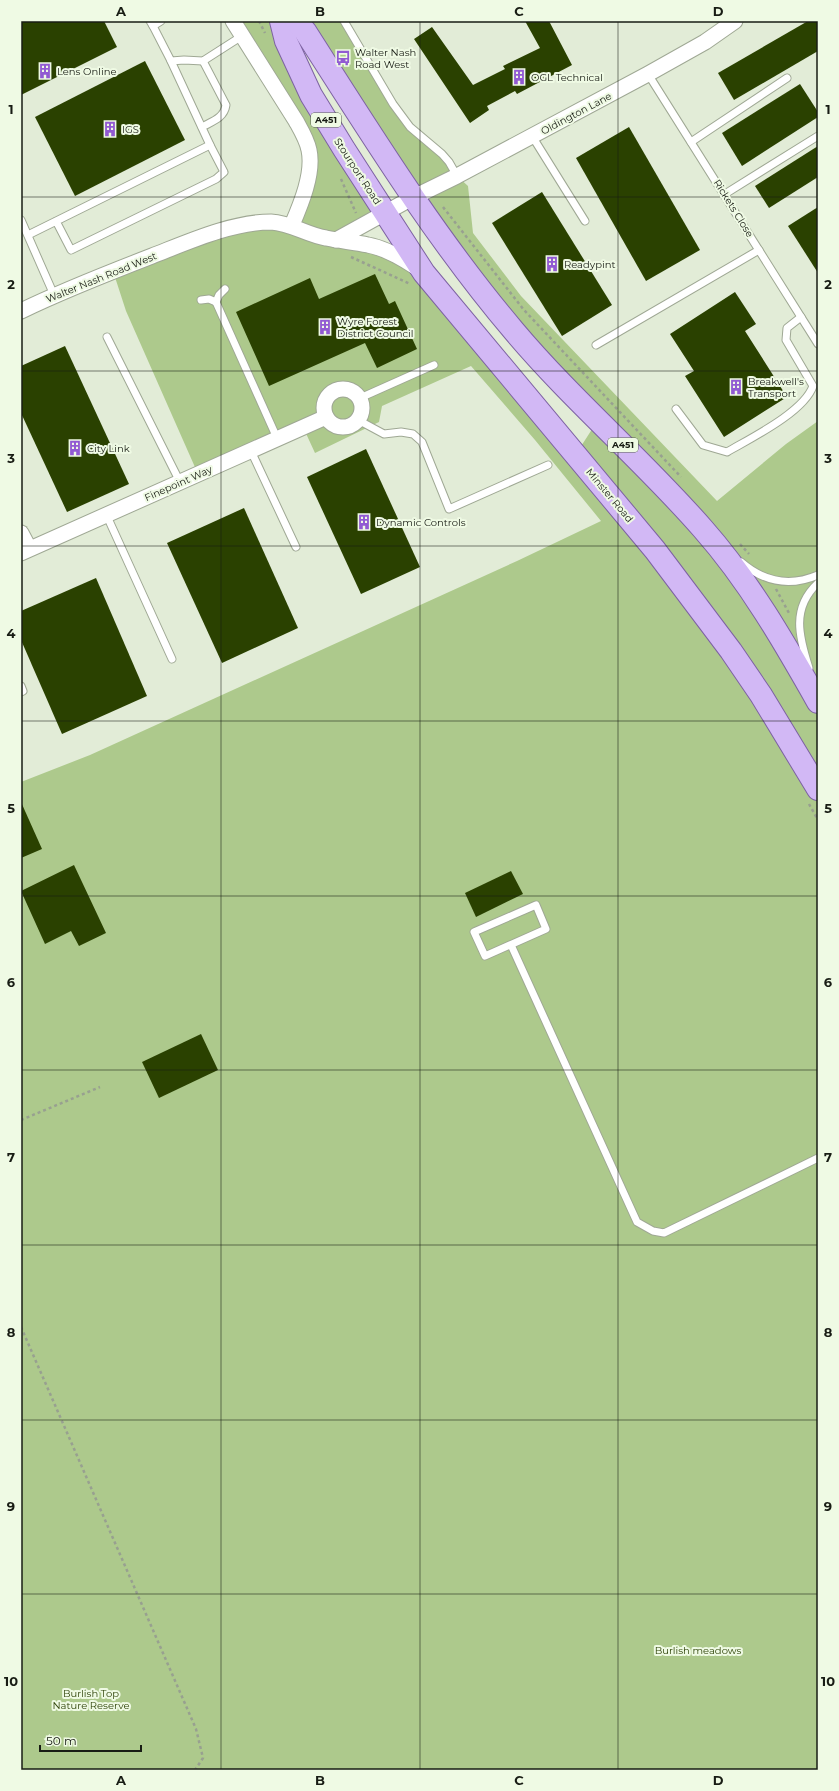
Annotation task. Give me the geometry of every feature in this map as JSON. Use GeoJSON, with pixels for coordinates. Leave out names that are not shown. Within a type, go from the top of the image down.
{"type":"FeatureCollection","features":[{"type":"Feature","properties":{"kind":"main road","name":"Stourport Road"},"geometry":{"type":"LineString","coordinates":[[281,21],[286,41],[311,95],[385,213]]}},
{"type":"Feature","properties":{"kind":"main road","name":"A451"},"geometry":{"type":"LineString","coordinates":[[296,21],[422,194],[457,259],[527,346],[662,484],[703,529],[734,568],[765,612],[818,702]]}},
{"type":"Feature","properties":{"kind":"main road","name":"Minster Road"},"geometry":{"type":"LineString","coordinates":[[385,213],[420,280],[660,556],[731,651],[761,695],[813,795]]}},
{"type":"Feature","properties":{"kind":"street"},"geometry":{"type":"LineString","coordinates":[[234,21],[296,121],[304,135],[309,150],[310,171],[292,225]]}},
{"type":"Feature","properties":{"kind":"street","name":"Oldington Lane"},"geometry":{"type":"LineString","coordinates":[[385,213],[648,74],[705,42],[735,21]]}},
{"type":"Feature","properties":{"kind":"street"},"geometry":{"type":"LineString","coordinates":[[336,240],[385,213]]}},
{"type":"Feature","properties":{"kind":"street","name":"Walter Nash Road West"},"geometry":{"type":"LineString","coordinates":[[21,311],[54,295],[192,240],[232,228],[258,223],[272,222],[292,225],[323,238],[376,247],[402,258],[420,280]]}},
{"type":"Feature","properties":{"kind":"street"},"geometry":{"type":"LineString","coordinates":[[336,390],[349,390],[360,398],[362,409],[358,420],[348,427],[336,426],[326,417],[324,405],[326,399],[336,390]]}},
{"type":"Feature","properties":{"kind":"street","name":"Finepoint Way"},"geometry":{"type":"LineString","coordinates":[[21,533],[25,550],[326,417]]}},
{"type":"Feature","properties":{"kind":"lane"},"geometry":{"type":"LineString","coordinates":[[56,221],[71,250],[216,179],[224,172],[152,23],[161,21]]}},
{"type":"Feature","properties":{"kind":"lane"},"geometry":{"type":"LineString","coordinates":[[344,21],[401,115],[410,126],[449,162],[457,176]]}},
{"type":"Feature","properties":{"kind":"lane"},"geometry":{"type":"LineString","coordinates":[[171,61],[184,60],[203,62],[242,36]]}},
{"type":"Feature","properties":{"kind":"lane"},"geometry":{"type":"LineString","coordinates":[[202,127],[221,117],[225,112],[226,105],[203,62]]}},
{"type":"Feature","properties":{"kind":"lane","name":"Rickets Close"},"geometry":{"type":"LineString","coordinates":[[648,74],[725,194],[818,344]]}},
{"type":"Feature","properties":{"kind":"lane"},"geometry":{"type":"LineString","coordinates":[[691,142],[787,78]]}},
{"type":"Feature","properties":{"kind":"lane"},"geometry":{"type":"LineString","coordinates":[[532,136],[585,222]]}},
{"type":"Feature","properties":{"kind":"lane"},"geometry":{"type":"LineString","coordinates":[[725,194],[818,136]]}},
{"type":"Feature","properties":{"kind":"lane"},"geometry":{"type":"LineString","coordinates":[[28,235],[210,145]]}},
{"type":"Feature","properties":{"kind":"lane"},"geometry":{"type":"LineString","coordinates":[[21,220],[54,295]]}},
{"type":"Feature","properties":{"kind":"lane"},"geometry":{"type":"LineString","coordinates":[[596,345],[759,250]]}},
{"type":"Feature","properties":{"kind":"lane"},"geometry":{"type":"LineString","coordinates":[[225,289],[219,294],[216,302],[277,438]]}},
{"type":"Feature","properties":{"kind":"lane"},"geometry":{"type":"LineString","coordinates":[[201,300],[208,299],[216,302]]}},
{"type":"Feature","properties":{"kind":"lane"},"geometry":{"type":"LineString","coordinates":[[676,408],[703,445],[727,452],[791,413],[810,394],[813,386],[786,340],[787,328],[801,317]]}},
{"type":"Feature","properties":{"kind":"lane"},"geometry":{"type":"LineString","coordinates":[[107,337],[180,482]]}},
{"type":"Feature","properties":{"kind":"lane"},"geometry":{"type":"LineString","coordinates":[[360,398],[434,365]]}},
{"type":"Feature","properties":{"kind":"lane"},"geometry":{"type":"LineString","coordinates":[[358,420],[384,434],[401,432],[412,434],[422,442],[449,509],[548,465]]}},
{"type":"Feature","properties":{"kind":"lane"},"geometry":{"type":"LineString","coordinates":[[251,451],[296,547]]}},
{"type":"Feature","properties":{"kind":"lane"},"geometry":{"type":"LineString","coordinates":[[106,514],[172,659]]}},
{"type":"Feature","properties":{"kind":"lane"},"geometry":{"type":"LineString","coordinates":[[703,529],[748,569],[761,576],[778,581],[792,582],[818,575]]}},
{"type":"Feature","properties":{"kind":"lane"},"geometry":{"type":"LineString","coordinates":[[818,583],[811,591],[805,602],[799,627],[800,640],[818,694]]}},
{"type":"Feature","properties":{"kind":"lane"},"geometry":{"type":"LineString","coordinates":[[21,686],[23,691],[21,692]]}},
{"type":"Feature","properties":{"kind":"lane"},"geometry":{"type":"LineString","coordinates":[[536,905],[546,929],[511,945],[484,956],[474,932],[536,905]]}},
{"type":"Feature","properties":{"kind":"lane"},"geometry":{"type":"LineString","coordinates":[[511,945],[637,1222],[653,1231],[664,1233],[818,1158]]}},
{"type":"Feature","properties":{"kind":"path"},"geometry":{"type":"LineString","coordinates":[[422,194],[453,221],[524,310],[669,463]]}},
{"type":"Feature","properties":{"kind":"path"},"geometry":{"type":"LineString","coordinates":[[350,257],[420,280]]}},
{"type":"Feature","properties":{"kind":"path"},"geometry":{"type":"LineString","coordinates":[[813,795],[818,820]]}},
{"type":"Feature","properties":{"kind":"path"},"geometry":{"type":"LineString","coordinates":[[21,1120],[100,1087]]}},
{"type":"Feature","properties":{"kind":"path"},"geometry":{"type":"LineString","coordinates":[[21,1326],[196,1729],[203,1758],[195,1770]]}},
{"type":"Feature","properties":{"kind":"green space"},"geometry":{"type":"Polygon","coordinates":[[[233,21],[281,21],[385,213],[337,240],[402,258],[576,454],[598,420],[549,370],[296,21],[344,21],[410,126],[442,154],[457,176],[468,186],[473,233],[521,296],[717,501],[786,444],[818,421],[818,1770],[21,1770],[21,782],[90,755],[517,561],[601,521],[535,440],[471,366],[382,406],[379,422],[315,453],[303,427],[198,474],[126,311],[113,271],[232,228],[292,225],[309,150],[233,21]]]}},
{"type":"Feature","properties":{"kind":"building","name":"Lens Online"},"geometry":{"type":"Polygon","coordinates":[[[21,21],[104,21],[117,47],[21,95],[21,21]]]}},
{"type":"Feature","properties":{"kind":"building","name":"OGL Technical"},"geometry":{"type":"Polygon","coordinates":[[[525,21],[549,21],[572,65],[517,94],[515,91],[487,106],[489,110],[470,123],[414,39],[432,27],[473,85],[505,69],[503,66],[540,48],[525,21]]]}},
{"type":"Feature","properties":{"kind":"building"},"geometry":{"type":"Polygon","coordinates":[[[808,21],[818,21],[818,51],[734,100],[718,73],[808,21]]]}},
{"type":"Feature","properties":{"kind":"building","name":"IGS"},"geometry":{"type":"Polygon","coordinates":[[[145,61],[185,140],[75,196],[35,117],[145,61]]]}},
{"type":"Feature","properties":{"kind":"building"},"geometry":{"type":"Polygon","coordinates":[[[800,84],[818,112],[818,117],[742,166],[722,133],[800,84]]]}},
{"type":"Feature","properties":{"kind":"building"},"geometry":{"type":"Polygon","coordinates":[[[629,127],[700,250],[646,281],[576,158],[629,127]]]}},
{"type":"Feature","properties":{"kind":"building"},"geometry":{"type":"Polygon","coordinates":[[[818,146],[818,177],[769,208],[755,186],[818,146]]]}},
{"type":"Feature","properties":{"kind":"building","name":"Readypint"},"geometry":{"type":"Polygon","coordinates":[[[542,192],[612,305],[562,336],[492,223],[542,192]]]}},
{"type":"Feature","properties":{"kind":"building"},"geometry":{"type":"Polygon","coordinates":[[[818,207],[818,273],[788,226],[818,207]]]}},
{"type":"Feature","properties":{"kind":"building","name":"Wyre Forest District Council"},"geometry":{"type":"Polygon","coordinates":[[[375,274],[389,304],[395,301],[417,349],[377,368],[365,343],[269,386],[236,312],[310,278],[319,299],[375,274]]]}},
{"type":"Feature","properties":{"kind":"building","name":"Breakwell's Transport"},"geometry":{"type":"Polygon","coordinates":[[[735,292],[756,324],[745,331],[787,397],[724,437],[685,376],[694,371],[670,334],[735,292]]]}},
{"type":"Feature","properties":{"kind":"building","name":"City Link"},"geometry":{"type":"Polygon","coordinates":[[[65,346],[129,484],[67,512],[21,413],[21,366],[65,346]]]}},
{"type":"Feature","properties":{"kind":"building","name":"Dynamic Controls"},"geometry":{"type":"Polygon","coordinates":[[[366,449],[420,567],[361,594],[307,477],[366,449]]]}},
{"type":"Feature","properties":{"kind":"building"},"geometry":{"type":"Polygon","coordinates":[[[244,508],[298,628],[222,663],[167,543],[244,508]]]}},
{"type":"Feature","properties":{"kind":"building"},"geometry":{"type":"Polygon","coordinates":[[[96,578],[147,696],[62,734],[21,640],[21,611],[96,578]]]}},
{"type":"Feature","properties":{"kind":"building"},"geometry":{"type":"Polygon","coordinates":[[[21,802],[42,849],[21,858],[21,802]]]}},
{"type":"Feature","properties":{"kind":"building"},"geometry":{"type":"Polygon","coordinates":[[[74,865],[106,933],[79,946],[71,931],[45,944],[21,891],[74,865]]]}},
{"type":"Feature","properties":{"kind":"building"},"geometry":{"type":"Polygon","coordinates":[[[511,871],[523,894],[476,917],[465,893],[511,871]]]}},
{"type":"Feature","properties":{"kind":"building"},"geometry":{"type":"Polygon","coordinates":[[[201,1034],[218,1070],[159,1098],[142,1062],[201,1034]]]}},
{"type":"Feature","properties":{"kind":"place","name":"Walter Nash Road West"},"geometry":{"type":"Point","coordinates":[343,58]}},
{"type":"Feature","properties":{"kind":"place","name":"Lens Online"},"geometry":{"type":"Point","coordinates":[45,71]}},
{"type":"Feature","properties":{"kind":"place","name":"OGL Technical"},"geometry":{"type":"Point","coordinates":[519,77]}},
{"type":"Feature","properties":{"kind":"place","name":"IGS"},"geometry":{"type":"Point","coordinates":[110,129]}},
{"type":"Feature","properties":{"kind":"place","name":"Readypint"},"geometry":{"type":"Point","coordinates":[552,264]}},
{"type":"Feature","properties":{"kind":"place","name":"Wyre Forest District Council"},"geometry":{"type":"Point","coordinates":[325,327]}},
{"type":"Feature","properties":{"kind":"place","name":"Breakwell's Transport"},"geometry":{"type":"Point","coordinates":[736,387]}},
{"type":"Feature","properties":{"kind":"place","name":"City Link"},"geometry":{"type":"Point","coordinates":[75,448]}},
{"type":"Feature","properties":{"kind":"place","name":"Dynamic Controls"},"geometry":{"type":"Point","coordinates":[364,522]}},
{"type":"Feature","properties":{"kind":"park label","name":"Burlish meadows"},"geometry":{"type":"Point","coordinates":[698,1650]}},
{"type":"Feature","properties":{"kind":"park label","name":"Burlish Top Nature Reserve"},"geometry":{"type":"Point","coordinates":[91,1698]}}]}
